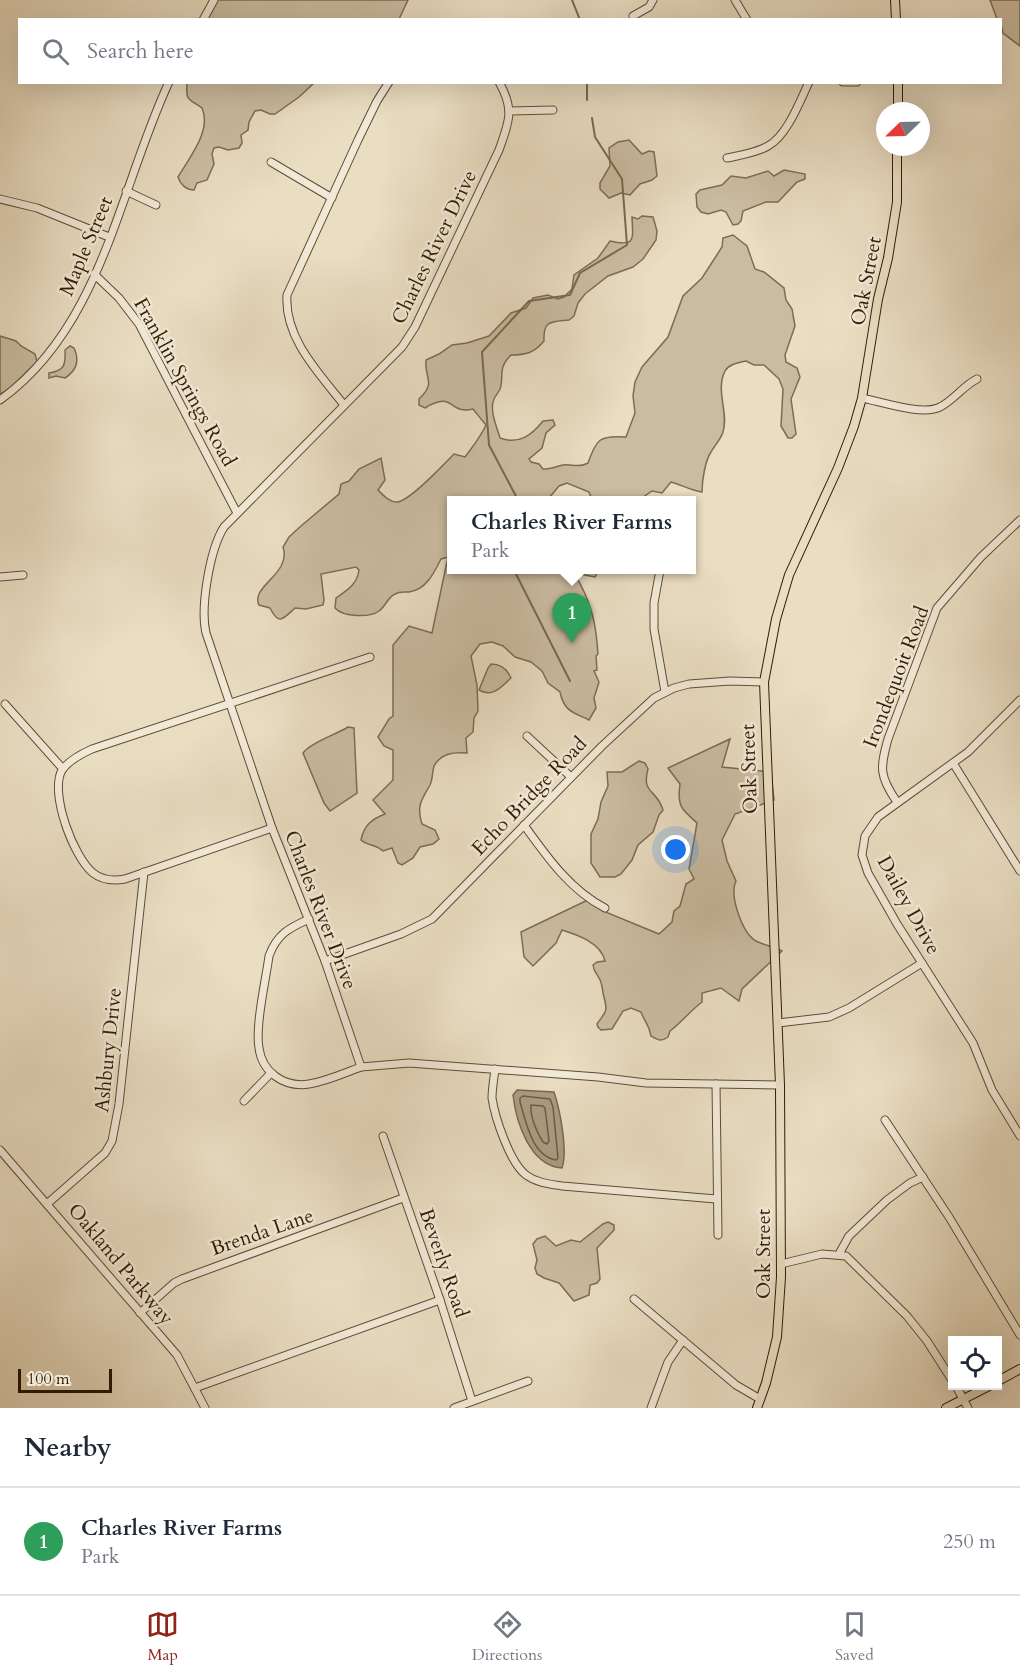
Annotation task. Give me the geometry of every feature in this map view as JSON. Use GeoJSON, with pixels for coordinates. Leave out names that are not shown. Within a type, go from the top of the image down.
{"type":"FeatureCollection","features":[{"type":"Feature","properties":{"kind":"main road"},"geometry":{"type":"LineString","coordinates":[[896,0],[896,18]]}},
{"type":"Feature","properties":{"kind":"main road"},"geometry":{"type":"LineString","coordinates":[[898,84],[898,102]]}},
{"type":"Feature","properties":{"kind":"main road","name":"Oak Street"},"geometry":{"type":"LineString","coordinates":[[758,1404],[777,1337],[781,1264],[780,1085],[764,682],[776,619],[789,575],[838,468],[862,398],[897,202],[897,156]]}},
{"type":"Feature","properties":{"kind":"main road"},"geometry":{"type":"LineString","coordinates":[[1002,1379],[1020,1368]]}},
{"type":"Feature","properties":{"kind":"main road"},"geometry":{"type":"LineString","coordinates":[[946,1408],[981,1390]]}},
{"type":"Feature","properties":{"kind":"street"},"geometry":{"type":"LineString","coordinates":[[633,16],[649,7],[653,0]]}},
{"type":"Feature","properties":{"kind":"street"},"geometry":{"type":"LineString","coordinates":[[735,0],[746,18]]}},
{"type":"Feature","properties":{"kind":"street"},"geometry":{"type":"LineString","coordinates":[[204,18],[212,1]]}},
{"type":"Feature","properties":{"kind":"street","name":"Maple Street"},"geometry":{"type":"LineString","coordinates":[[0,400],[34,371],[52,350],[83,299],[168,84]]}},
{"type":"Feature","properties":{"kind":"street"},"geometry":{"type":"LineString","coordinates":[[344,405],[294,336],[286,309],[287,296],[377,101],[388,84]]}},
{"type":"Feature","properties":{"kind":"street"},"geometry":{"type":"LineString","coordinates":[[500,84],[510,111],[553,110]]}},
{"type":"Feature","properties":{"kind":"street"},"geometry":{"type":"LineString","coordinates":[[727,158],[758,151],[771,145],[781,135],[808,84]]}},
{"type":"Feature","properties":{"kind":"street","name":"Charles River Drive"},"geometry":{"type":"LineString","coordinates":[[361,1066],[326,961],[272,828],[203,622],[211,562],[220,534],[237,513],[402,347],[415,327],[499,150],[508,125],[510,111]]}},
{"type":"Feature","properties":{"kind":"street"},"geometry":{"type":"LineString","coordinates":[[271,162],[332,198]]}},
{"type":"Feature","properties":{"kind":"street"},"geometry":{"type":"LineString","coordinates":[[126,191],[156,205]]}},
{"type":"Feature","properties":{"kind":"street"},"geometry":{"type":"LineString","coordinates":[[0,199],[37,208],[109,237]]}},
{"type":"Feature","properties":{"kind":"street","name":"Franklin Springs Road"},"geometry":{"type":"LineString","coordinates":[[94,274],[119,298],[138,324],[237,513]]}},
{"type":"Feature","properties":{"kind":"street"},"geometry":{"type":"LineString","coordinates":[[862,398],[928,411],[942,406],[977,379]]}},
{"type":"Feature","properties":{"kind":"street","name":"Irondequoit Road"},"geometry":{"type":"LineString","coordinates":[[897,802],[881,771],[882,761],[888,739],[938,608],[981,557],[1020,520]]}},
{"type":"Feature","properties":{"kind":"street"},"geometry":{"type":"LineString","coordinates":[[659,574],[654,603],[654,629],[664,692]]}},
{"type":"Feature","properties":{"kind":"street"},"geometry":{"type":"LineString","coordinates":[[0,577],[23,575]]}},
{"type":"Feature","properties":{"kind":"street"},"geometry":{"type":"LineString","coordinates":[[272,828],[124,879],[109,879],[94,874],[82,861],[59,802],[60,777],[63,769],[80,754],[92,749],[370,657]]}},
{"type":"Feature","properties":{"kind":"street","name":"Echo Bridge Road"},"geometry":{"type":"LineString","coordinates":[[326,961],[400,934],[432,919],[643,706],[664,692],[688,684],[707,682],[764,682]]}},
{"type":"Feature","properties":{"kind":"street","name":"Dailey Drive"},"geometry":{"type":"LineString","coordinates":[[1020,700],[968,752],[897,802],[872,824],[866,836],[862,855],[868,873],[973,1043],[992,1090],[1020,1136]]}},
{"type":"Feature","properties":{"kind":"street"},"geometry":{"type":"LineString","coordinates":[[5,704],[63,769]]}},
{"type":"Feature","properties":{"kind":"street"},"geometry":{"type":"LineString","coordinates":[[527,736],[571,777]]}},
{"type":"Feature","properties":{"kind":"street"},"geometry":{"type":"LineString","coordinates":[[953,763],[1020,871]]}},
{"type":"Feature","properties":{"kind":"street"},"geometry":{"type":"LineString","coordinates":[[524,825],[580,894],[605,908]]}},
{"type":"Feature","properties":{"kind":"street","name":"Ashbury Drive"},"geometry":{"type":"LineString","coordinates":[[47,1204],[98,1160],[112,1141],[119,1104],[144,872]]}},
{"type":"Feature","properties":{"kind":"street"},"geometry":{"type":"LineString","coordinates":[[309,919],[288,928],[281,934],[272,946],[269,956],[258,1047],[267,1069],[286,1082],[302,1084],[331,1078],[361,1066],[409,1063],[598,1077],[646,1083],[780,1085]]}},
{"type":"Feature","properties":{"kind":"street"},"geometry":{"type":"LineString","coordinates":[[778,1023],[829,1017],[849,1008],[922,963]]}},
{"type":"Feature","properties":{"kind":"street"},"geometry":{"type":"LineString","coordinates":[[495,1069],[492,1096],[497,1120],[516,1164],[527,1176],[544,1183],[562,1186],[716,1199]]}},
{"type":"Feature","properties":{"kind":"street"},"geometry":{"type":"LineString","coordinates":[[244,1101],[271,1073]]}},
{"type":"Feature","properties":{"kind":"street"},"geometry":{"type":"LineString","coordinates":[[716,1084],[718,1235]]}},
{"type":"Feature","properties":{"kind":"street"},"geometry":{"type":"LineString","coordinates":[[885,1120],[923,1177],[1020,1335]]}},
{"type":"Feature","properties":{"kind":"street","name":"Beverly Road"},"geometry":{"type":"LineString","coordinates":[[383,1136],[440,1300],[471,1401]]}},
{"type":"Feature","properties":{"kind":"street","name":"Oakland Parkway"},"geometry":{"type":"LineString","coordinates":[[0,1150],[177,1355],[205,1408]]}},
{"type":"Feature","properties":{"kind":"street"},"geometry":{"type":"LineString","coordinates":[[839,1254],[849,1236],[887,1200],[910,1183],[923,1177]]}},
{"type":"Feature","properties":{"kind":"street","name":"Brenda Lane"},"geometry":{"type":"LineString","coordinates":[[140,1313],[174,1283],[182,1279],[403,1198]]}},
{"type":"Feature","properties":{"kind":"street"},"geometry":{"type":"LineString","coordinates":[[781,1264],[822,1254],[839,1254],[852,1261],[906,1316],[927,1341],[948,1374]]}},
{"type":"Feature","properties":{"kind":"street"},"geometry":{"type":"LineString","coordinates":[[634,1299],[758,1404]]}},
{"type":"Feature","properties":{"kind":"street"},"geometry":{"type":"LineString","coordinates":[[195,1388],[440,1300]]}},
{"type":"Feature","properties":{"kind":"street"},"geometry":{"type":"LineString","coordinates":[[651,1408],[668,1362],[683,1340]]}},
{"type":"Feature","properties":{"kind":"street"},"geometry":{"type":"LineString","coordinates":[[454,1408],[528,1382]]}},
{"type":"Feature","properties":{"kind":"street"},"geometry":{"type":"LineString","coordinates":[[958,1390],[968,1408]]}},
{"type":"Feature","properties":{"kind":"shaded area"},"geometry":{"type":"Polygon","coordinates":[[[217,0],[408,0],[399,18],[206,18],[217,0]]]}},
{"type":"Feature","properties":{"kind":"shaded area"},"geometry":{"type":"Polygon","coordinates":[[[990,0],[1020,0],[1020,46],[1003,33],[1002,18],[997,18],[990,0]]]}},
{"type":"Feature","properties":{"kind":"shaded area"},"geometry":{"type":"Polygon","coordinates":[[[187,84],[313,84],[275,114],[261,110],[255,111],[249,122],[248,130],[241,135],[242,143],[239,148],[228,150],[214,148],[212,154],[214,164],[207,180],[197,183],[194,190],[184,186],[178,177],[202,135],[204,117],[202,108],[189,99],[187,84]]]}},
{"type":"Feature","properties":{"kind":"shaded area"},"geometry":{"type":"Polygon","coordinates":[[[629,140],[642,154],[649,151],[654,152],[657,176],[640,184],[630,195],[621,193],[609,198],[600,189],[600,183],[610,166],[609,148],[618,142],[629,140]]]}},
{"type":"Feature","properties":{"kind":"shaded area"},"geometry":{"type":"Polygon","coordinates":[[[784,170],[805,174],[805,179],[797,182],[778,202],[766,202],[743,211],[738,224],[733,225],[726,212],[721,210],[708,214],[701,212],[697,207],[696,194],[700,190],[722,185],[731,176],[746,178],[768,171],[774,176],[784,170]]]}},
{"type":"Feature","properties":{"kind":"shaded area"},"geometry":{"type":"Polygon","coordinates":[[[642,216],[653,217],[657,231],[656,240],[643,259],[633,267],[608,276],[585,294],[578,303],[574,316],[569,320],[549,323],[545,329],[544,341],[537,348],[525,354],[511,355],[505,363],[500,388],[492,408],[500,438],[519,439],[534,431],[543,421],[553,420],[555,425],[546,433],[542,448],[529,459],[546,469],[588,463],[600,440],[610,437],[626,437],[635,413],[633,396],[635,382],[642,367],[668,337],[683,296],[702,278],[722,247],[723,238],[733,235],[747,246],[755,269],[764,272],[784,288],[786,300],[792,309],[795,326],[785,355],[786,362],[797,368],[800,377],[791,399],[796,434],[788,438],[781,426],[783,389],[779,379],[764,365],[754,365],[746,361],[734,364],[725,371],[722,379],[724,424],[722,435],[707,460],[702,492],[671,482],[662,493],[652,491],[645,496],[591,496],[589,492],[567,483],[559,486],[551,496],[447,496],[447,557],[441,559],[429,580],[415,591],[397,593],[379,611],[369,615],[357,616],[339,611],[335,608],[336,598],[351,587],[356,580],[359,570],[356,567],[321,574],[323,605],[306,609],[295,608],[279,619],[270,608],[259,605],[260,592],[282,565],[283,547],[289,537],[339,494],[341,484],[349,481],[359,469],[381,458],[385,480],[378,490],[389,500],[398,502],[419,488],[454,454],[465,457],[476,442],[486,425],[473,409],[459,409],[442,401],[425,408],[419,405],[419,399],[429,384],[426,360],[452,345],[489,336],[511,313],[526,308],[533,298],[548,295],[558,299],[564,297],[572,289],[574,275],[598,258],[610,241],[625,243],[631,240],[632,217],[638,219],[642,216]]]}},
{"type":"Feature","properties":{"kind":"shaded area"},"geometry":{"type":"Polygon","coordinates":[[[0,336],[16,341],[35,354],[37,362],[9,389],[0,394],[0,336]]]}},
{"type":"Feature","properties":{"kind":"shaded area"},"geometry":{"type":"Polygon","coordinates":[[[70,346],[74,348],[77,357],[74,369],[65,378],[56,376],[49,378],[49,373],[58,371],[63,366],[65,350],[70,346]]]}},
{"type":"Feature","properties":{"kind":"shaded area"},"geometry":{"type":"Polygon","coordinates":[[[447,562],[447,574],[575,574],[589,602],[596,632],[598,654],[596,656],[597,670],[594,671],[599,682],[594,698],[596,708],[589,720],[573,713],[566,707],[560,692],[548,683],[542,671],[531,662],[515,657],[503,646],[492,642],[480,644],[471,656],[477,685],[478,711],[474,718],[473,732],[466,738],[467,753],[448,754],[440,758],[434,766],[431,783],[420,807],[422,824],[435,830],[439,839],[433,844],[420,847],[413,858],[402,865],[398,863],[392,848],[383,851],[361,840],[369,823],[385,814],[373,800],[393,780],[393,750],[384,746],[378,737],[393,716],[393,645],[409,626],[432,633],[447,562]]]}},
{"type":"Feature","properties":{"kind":"shaded area"},"geometry":{"type":"Polygon","coordinates":[[[579,574],[597,574],[595,577],[579,574]]]}},
{"type":"Feature","properties":{"kind":"shaded area"},"geometry":{"type":"Polygon","coordinates":[[[491,664],[503,668],[511,678],[497,690],[488,693],[479,690],[491,664]]]}},
{"type":"Feature","properties":{"kind":"shaded area"},"geometry":{"type":"Polygon","coordinates":[[[348,727],[354,728],[357,793],[330,811],[324,803],[303,753],[317,742],[348,727]]]}},
{"type":"Feature","properties":{"kind":"shaded area"},"geometry":{"type":"Polygon","coordinates":[[[730,739],[722,767],[771,772],[774,800],[735,814],[722,840],[727,861],[736,881],[734,895],[738,913],[751,937],[782,951],[742,989],[739,1001],[721,988],[702,993],[702,1002],[663,1040],[651,1036],[641,1012],[631,1008],[623,1011],[612,1029],[601,1030],[597,1024],[606,1006],[601,983],[593,965],[605,961],[599,949],[582,937],[562,930],[556,943],[533,966],[524,957],[521,932],[594,897],[603,911],[659,934],[672,922],[674,911],[680,906],[686,884],[694,879],[689,869],[697,823],[681,806],[680,784],[668,768],[730,739]]]}},
{"type":"Feature","properties":{"kind":"shaded area"},"geometry":{"type":"Polygon","coordinates":[[[639,761],[645,763],[648,769],[646,777],[648,787],[663,810],[653,832],[638,845],[632,860],[621,874],[615,877],[600,877],[591,863],[591,834],[608,786],[607,772],[622,772],[639,761]]]}},
{"type":"Feature","properties":{"kind":"shaded area"},"geometry":{"type":"Polygon","coordinates":[[[608,1222],[614,1225],[614,1230],[597,1248],[600,1279],[597,1283],[590,1285],[589,1295],[574,1301],[559,1283],[537,1274],[535,1268],[537,1260],[533,1244],[537,1239],[545,1236],[556,1246],[571,1240],[580,1242],[608,1222]]]}},
{"type":"Feature","properties":{"kind":"water"},"geometry":{"type":"Polygon","coordinates":[[[517,1090],[554,1092],[564,1141],[562,1168],[541,1160],[527,1141],[517,1118],[513,1095],[517,1090]]]}},
{"type":"Feature","properties":{"kind":"waterway"},"geometry":{"type":"LineString","coordinates":[[572,0],[579,18]]}},
{"type":"Feature","properties":{"kind":"waterway"},"geometry":{"type":"LineString","coordinates":[[587,84],[587,100]]}},
{"type":"Feature","properties":{"kind":"waterway"},"geometry":{"type":"LineString","coordinates":[[516,496],[489,445],[482,352],[529,301],[570,295],[580,273],[627,245],[622,179],[595,137],[592,118]]}},
{"type":"Feature","properties":{"kind":"waterway"},"geometry":{"type":"LineString","coordinates":[[516,574],[570,681]]}},
{"type":"Feature","properties":{"kind":"place","name":"Charles River Farms"},"geometry":{"type":"Point","coordinates":[572,643]}}]}
